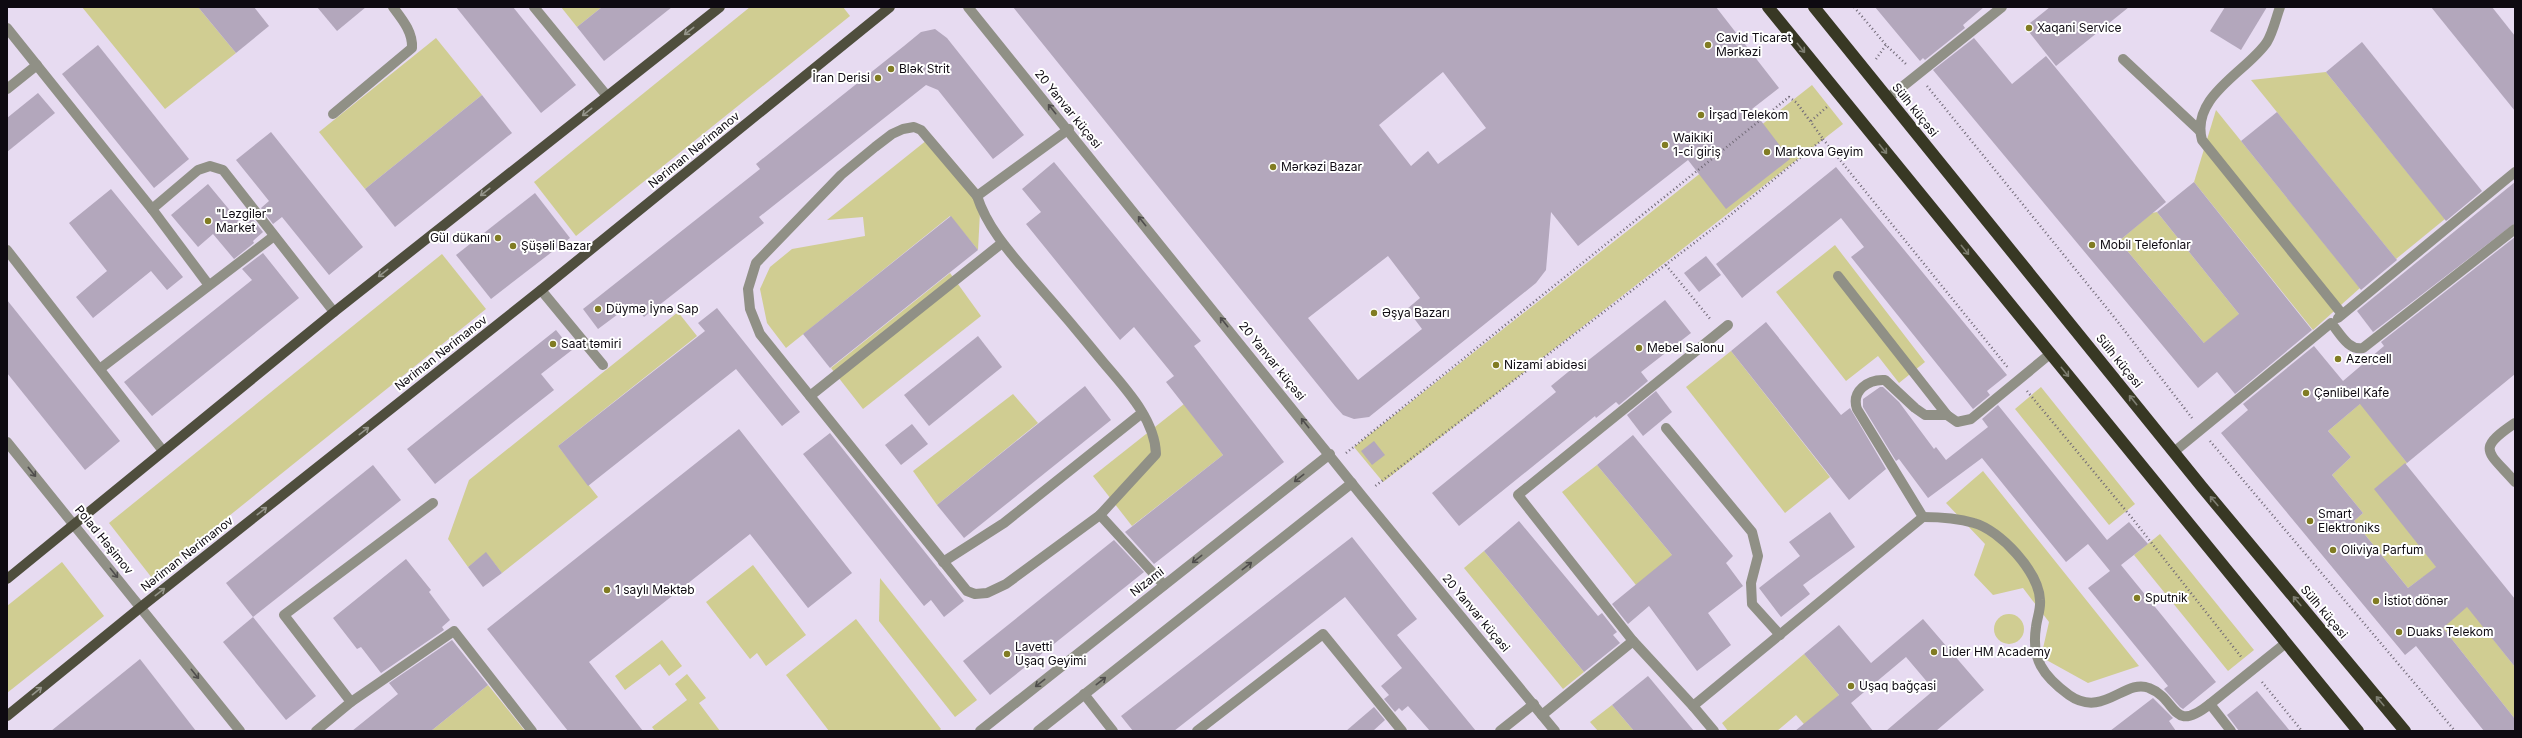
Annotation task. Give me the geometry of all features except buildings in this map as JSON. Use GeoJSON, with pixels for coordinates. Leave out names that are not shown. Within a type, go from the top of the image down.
{"type":"FeatureCollection","features":[{"type":"Feature","properties":{"kind":"highway"},"geometry":{"type":"LineString","coordinates":[[1768,7],[2358,731]]}},
{"type":"Feature","properties":{"kind":"highway","name":"Sülh küçəsi"},"geometry":{"type":"LineString","coordinates":[[1814,7],[2175,452],[2405,731]]}},
{"type":"Feature","properties":{"kind":"main road"},"geometry":{"type":"LineString","coordinates":[[7,579],[334,312],[720,7]]}},
{"type":"Feature","properties":{"kind":"main road","name":"Nəriman Nərimanov"},"geometry":{"type":"LineString","coordinates":[[7,716],[141,607],[541,290],[890,7]]}},
{"type":"Feature","properties":{"kind":"street"},"geometry":{"type":"LineString","coordinates":[[333,114],[412,48],[412,40],[406,24],[394,7]]}},
{"type":"Feature","properties":{"kind":"street"},"geometry":{"type":"LineString","coordinates":[[534,7],[607,96]]}},
{"type":"Feature","properties":{"kind":"street","name":"20 Yanvar küçəsi"},"geometry":{"type":"LineString","coordinates":[[968,7],[1069,129],[1362,496],[1555,731]]}},
{"type":"Feature","properties":{"kind":"street"},"geometry":{"type":"LineString","coordinates":[[1888,99],[2002,7]]}},
{"type":"Feature","properties":{"kind":"street"},"geometry":{"type":"LineString","coordinates":[[2280,7],[2267,42],[2211,98],[2200,131],[2202,140],[2342,314]]}},
{"type":"Feature","properties":{"kind":"street"},"geometry":{"type":"LineString","coordinates":[[7,28],[152,209],[208,284]]}},
{"type":"Feature","properties":{"kind":"street"},"geometry":{"type":"LineString","coordinates":[[2123,59],[2200,131]]}},
{"type":"Feature","properties":{"kind":"street"},"geometry":{"type":"LineString","coordinates":[[7,90],[37,65]]}},
{"type":"Feature","properties":{"kind":"street"},"geometry":{"type":"LineString","coordinates":[[914,127],[926,135],[977,196],[982,211],[1002,243],[1122,384],[1142,413],[1156,438],[1156,454],[1100,515],[1006,584],[987,593],[975,594],[966,591],[760,334],[750,309],[748,289],[756,262],[841,175],[892,134],[903,129],[914,127]]}},
{"type":"Feature","properties":{"kind":"street"},"geometry":{"type":"LineString","coordinates":[[977,196],[1069,129]]}},
{"type":"Feature","properties":{"kind":"street"},"geometry":{"type":"LineString","coordinates":[[152,209],[198,170],[210,166],[223,170],[334,312]]}},
{"type":"Feature","properties":{"kind":"street"},"geometry":{"type":"LineString","coordinates":[[2175,452],[2515,172]]}},
{"type":"Feature","properties":{"kind":"street"},"geometry":{"type":"LineString","coordinates":[[2332,323],[2351,347],[2356,350],[2363,348],[2515,229]]}},
{"type":"Feature","properties":{"kind":"street"},"geometry":{"type":"LineString","coordinates":[[100,368],[208,284],[274,236]]}},
{"type":"Feature","properties":{"kind":"street"},"geometry":{"type":"LineString","coordinates":[[810,396],[1002,243]]}},
{"type":"Feature","properties":{"kind":"street"},"geometry":{"type":"LineString","coordinates":[[7,250],[163,451]]}},
{"type":"Feature","properties":{"kind":"street"},"geometry":{"type":"LineString","coordinates":[[1838,276],[1947,416],[1957,422],[1971,419],[2050,354]]}},
{"type":"Feature","properties":{"kind":"street"},"geometry":{"type":"LineString","coordinates":[[541,290],[603,365]]}},
{"type":"Feature","properties":{"kind":"street"},"geometry":{"type":"LineString","coordinates":[[1714,731],[1633,641],[1518,495],[1724,328]]}},
{"type":"Feature","properties":{"kind":"street"},"geometry":{"type":"LineString","coordinates":[[1923,517],[1854,401],[1857,392],[1868,383],[1884,380],[1925,414],[1947,416]]}},
{"type":"Feature","properties":{"kind":"street"},"geometry":{"type":"LineString","coordinates":[[943,562],[1004,524],[1142,413]]}},
{"type":"Feature","properties":{"kind":"street"},"geometry":{"type":"LineString","coordinates":[[2515,423],[2494,437],[2489,444],[2490,454],[2515,482]]}},
{"type":"Feature","properties":{"kind":"street"},"geometry":{"type":"LineString","coordinates":[[1666,428],[1752,532],[1758,556],[1751,583],[1752,604],[1780,635]]}},
{"type":"Feature","properties":{"kind":"street","name":"Polad Həşimov"},"geometry":{"type":"LineString","coordinates":[[7,442],[240,731]]}},
{"type":"Feature","properties":{"kind":"street","name":"Nizami"},"geometry":{"type":"LineString","coordinates":[[980,731],[1164,585],[1333,458]]}},
{"type":"Feature","properties":{"kind":"street"},"geometry":{"type":"LineString","coordinates":[[1038,731],[1352,483]]}},
{"type":"Feature","properties":{"kind":"street"},"geometry":{"type":"LineString","coordinates":[[351,702],[284,615],[433,503]]}},
{"type":"Feature","properties":{"kind":"street"},"geometry":{"type":"LineString","coordinates":[[1100,515],[1164,585]]}},
{"type":"Feature","properties":{"kind":"street"},"geometry":{"type":"LineString","coordinates":[[1693,706],[1923,517],[1944,517],[1976,523],[2001,538],[2024,562],[2037,583],[2040,600],[2036,628],[2036,658],[2040,667],[2070,696],[2082,702],[2102,702],[2137,687],[2148,687],[2159,694],[2178,714],[2186,717],[2196,715],[2286,643]]}},
{"type":"Feature","properties":{"kind":"street"},"geometry":{"type":"LineString","coordinates":[[316,731],[351,702],[454,630],[532,731]]}},
{"type":"Feature","properties":{"kind":"street"},"geometry":{"type":"LineString","coordinates":[[1198,731],[1323,634],[1402,731]]}},
{"type":"Feature","properties":{"kind":"street"},"geometry":{"type":"LineString","coordinates":[[1542,715],[1633,641]]}},
{"type":"Feature","properties":{"kind":"street"},"geometry":{"type":"LineString","coordinates":[[1084,694],[1113,731]]}},
{"type":"Feature","properties":{"kind":"street"},"geometry":{"type":"LineString","coordinates":[[1500,731],[1534,704]]}},
{"type":"Feature","properties":{"kind":"street"},"geometry":{"type":"LineString","coordinates":[[2210,704],[2231,731]]}},
{"type":"Feature","properties":{"kind":"path"},"geometry":{"type":"LineString","coordinates":[[1854,7],[1886,45],[1918,74],[1989,166],[2114,317],[2201,430],[2455,731]]}},
{"type":"Feature","properties":{"kind":"path"},"geometry":{"type":"LineString","coordinates":[[1811,121],[1840,96]]}},
{"type":"Feature","properties":{"kind":"path"},"geometry":{"type":"LineString","coordinates":[[1333,458],[1789,97],[1811,121],[1823,138],[2018,380],[2132,518],[2302,731]]}},
{"type":"Feature","properties":{"kind":"path"},"geometry":{"type":"LineString","coordinates":[[1362,496],[1723,221],[1823,138]]}},
{"type":"Feature","properties":{"kind":"path"},"geometry":{"type":"LineString","coordinates":[[1666,265],[1724,328]]}},
{"type":"Feature","properties":{"kind":"shaded area"},"geometry":{"type":"Polygon","coordinates":[[[82,7],[198,7],[236,53],[165,109],[82,7]]]}},
{"type":"Feature","properties":{"kind":"shaded area"},"geometry":{"type":"Polygon","coordinates":[[[561,7],[602,7],[577,27],[561,7]]]}},
{"type":"Feature","properties":{"kind":"shaded area"},"geometry":{"type":"Polygon","coordinates":[[[750,7],[843,7],[850,16],[576,236],[534,182],[750,7]]]}},
{"type":"Feature","properties":{"kind":"shaded area"},"geometry":{"type":"Polygon","coordinates":[[[436,38],[482,95],[365,189],[319,132],[436,38]]]}},
{"type":"Feature","properties":{"kind":"shaded area"},"geometry":{"type":"Polygon","coordinates":[[[2326,72],[2445,219],[2396,259],[2251,80],[2326,72]]]}},
{"type":"Feature","properties":{"kind":"shaded area"},"geometry":{"type":"Polygon","coordinates":[[[1812,85],[1843,124],[1383,482],[1354,447],[1812,85]]]}},
{"type":"Feature","properties":{"kind":"shaded area"},"geometry":{"type":"Polygon","coordinates":[[[2216,110],[2360,288],[2313,330],[2194,182],[2216,110]]]}},
{"type":"Feature","properties":{"kind":"shaded area"},"geometry":{"type":"Polygon","coordinates":[[[932,136],[981,193],[978,250],[950,216],[786,348],[767,323],[760,289],[770,267],[792,249],[865,236],[863,217],[827,220],[932,136]]]}},
{"type":"Feature","properties":{"kind":"shaded area"},"geometry":{"type":"Polygon","coordinates":[[[2157,212],[2276,360],[2204,343],[2119,241],[2152,213],[2157,212]]]}},
{"type":"Feature","properties":{"kind":"shaded area"},"geometry":{"type":"Polygon","coordinates":[[[1835,245],[1925,362],[1899,383],[1878,356],[1846,381],[1776,292],[1835,245]]]}},
{"type":"Feature","properties":{"kind":"shaded area"},"geometry":{"type":"Polygon","coordinates":[[[442,254],[486,309],[152,578],[109,523],[442,254]]]}},
{"type":"Feature","properties":{"kind":"shaded area"},"geometry":{"type":"Polygon","coordinates":[[[950,273],[981,316],[863,409],[831,368],[950,273]]]}},
{"type":"Feature","properties":{"kind":"shaded area"},"geometry":{"type":"Polygon","coordinates":[[[678,312],[697,336],[558,446],[598,497],[502,573],[486,553],[468,567],[448,539],[469,480],[678,312]]]}},
{"type":"Feature","properties":{"kind":"shaded area"},"geometry":{"type":"Polygon","coordinates":[[[1731,351],[1830,477],[1785,513],[1686,387],[1731,351]]]}},
{"type":"Feature","properties":{"kind":"shaded area"},"geometry":{"type":"Polygon","coordinates":[[[2041,387],[2135,504],[2109,525],[2015,409],[2041,387]]]}},
{"type":"Feature","properties":{"kind":"shaded area"},"geometry":{"type":"Polygon","coordinates":[[[1013,394],[1038,423],[937,505],[913,471],[1013,394]]]}},
{"type":"Feature","properties":{"kind":"shaded area"},"geometry":{"type":"Polygon","coordinates":[[[2361,403],[2407,463],[2375,489],[2515,667],[2515,719],[2443,628],[2423,577],[2408,588],[2354,521],[2363,513],[2332,475],[2351,457],[2328,431],[2361,403]]]}},
{"type":"Feature","properties":{"kind":"shaded area"},"geometry":{"type":"Polygon","coordinates":[[[1184,404],[1223,455],[1132,526],[1093,476],[1184,404]]]}},
{"type":"Feature","properties":{"kind":"shaded area"},"geometry":{"type":"Polygon","coordinates":[[[1597,465],[1687,573],[1636,585],[1562,492],[1597,465]]]}},
{"type":"Feature","properties":{"kind":"shaded area"},"geometry":{"type":"Polygon","coordinates":[[[1983,471],[2139,666],[2088,683],[2041,657],[2049,622],[2023,588],[1993,595],[1974,575],[1985,544],[1946,503],[1983,471]]]}},
{"type":"Feature","properties":{"kind":"shaded area"},"geometry":{"type":"Polygon","coordinates":[[[2160,534],[2254,650],[2228,671],[2134,555],[2160,534]]]}},
{"type":"Feature","properties":{"kind":"shaded area"},"geometry":{"type":"Polygon","coordinates":[[[1484,551],[1584,672],[1563,689],[1464,568],[1484,551]]]}},
{"type":"Feature","properties":{"kind":"shaded area"},"geometry":{"type":"Polygon","coordinates":[[[62,562],[104,616],[7,693],[7,606],[62,562]]]}},
{"type":"Feature","properties":{"kind":"shaded area"},"geometry":{"type":"Polygon","coordinates":[[[753,565],[806,635],[766,666],[757,653],[750,659],[706,602],[753,565]]]}},
{"type":"Feature","properties":{"kind":"shaded area"},"geometry":{"type":"Polygon","coordinates":[[[880,578],[977,700],[955,717],[879,621],[880,578]]]}},
{"type":"Feature","properties":{"kind":"shaded area"},"geometry":{"type":"Polygon","coordinates":[[[2009,614],[2019,619],[2024,629],[2019,639],[2009,644],[1999,639],[1994,629],[1999,619],[2009,614]]]}},
{"type":"Feature","properties":{"kind":"shaded area"},"geometry":{"type":"Polygon","coordinates":[[[856,619],[941,729],[939,731],[829,731],[786,675],[856,619]]]}},
{"type":"Feature","properties":{"kind":"shaded area"},"geometry":{"type":"Polygon","coordinates":[[[662,640],[682,666],[669,676],[660,664],[625,690],[615,676],[662,640]]]}},
{"type":"Feature","properties":{"kind":"shaded area"},"geometry":{"type":"Polygon","coordinates":[[[1804,654],[1839,695],[1810,731],[1796,715],[1777,731],[1728,731],[1722,723],[1804,654]]]}},
{"type":"Feature","properties":{"kind":"shaded area"},"geometry":{"type":"Polygon","coordinates":[[[687,674],[706,698],[699,703],[720,731],[655,731],[652,727],[687,700],[675,684],[687,674]]]}},
{"type":"Feature","properties":{"kind":"shaded area"},"geometry":{"type":"Polygon","coordinates":[[[488,685],[525,731],[431,731],[488,685]]]}},
{"type":"Feature","properties":{"kind":"shaded area"},"geometry":{"type":"Polygon","coordinates":[[[1612,705],[1634,731],[1598,731],[1590,722],[1612,705]]]}},
{"type":"Feature","properties":{"kind":"place","name":"Xaqani Service"},"geometry":{"type":"Point","coordinates":[2029,28]}},
{"type":"Feature","properties":{"kind":"place","name":"Cavid Ticarət Mərkəzi"},"geometry":{"type":"Point","coordinates":[1708,45]}},
{"type":"Feature","properties":{"kind":"place","name":"Blək Strit"},"geometry":{"type":"Point","coordinates":[891,69]}},
{"type":"Feature","properties":{"kind":"place","name":"İran Derisi"},"geometry":{"type":"Point","coordinates":[878,78]}},
{"type":"Feature","properties":{"kind":"place","name":"İrşad Telekom"},"geometry":{"type":"Point","coordinates":[1701,115]}},
{"type":"Feature","properties":{"kind":"place","name":"Waikiki 1-ci giriş"},"geometry":{"type":"Point","coordinates":[1665,145]}},
{"type":"Feature","properties":{"kind":"place","name":"Markova Geyim"},"geometry":{"type":"Point","coordinates":[1767,152]}},
{"type":"Feature","properties":{"kind":"place","name":"Mərkəzi Bazar"},"geometry":{"type":"Point","coordinates":[1273,167]}},
{"type":"Feature","properties":{"kind":"place","name":"\"Ləzgilər\" Market"},"geometry":{"type":"Point","coordinates":[208,221]}},
{"type":"Feature","properties":{"kind":"place","name":"Gül dükanı"},"geometry":{"type":"Point","coordinates":[498,238]}},
{"type":"Feature","properties":{"kind":"place","name":"Mobil Telefonlar"},"geometry":{"type":"Point","coordinates":[2092,245]}},
{"type":"Feature","properties":{"kind":"place","name":"Şüşəli Bazar"},"geometry":{"type":"Point","coordinates":[513,246]}},
{"type":"Feature","properties":{"kind":"place","name":"Düymə İynə Sap"},"geometry":{"type":"Point","coordinates":[598,309]}},
{"type":"Feature","properties":{"kind":"place","name":"Əşya Bazarı"},"geometry":{"type":"Point","coordinates":[1374,313]}},
{"type":"Feature","properties":{"kind":"place","name":"Saat təmiri"},"geometry":{"type":"Point","coordinates":[553,344]}},
{"type":"Feature","properties":{"kind":"place","name":"Mebel Salonu"},"geometry":{"type":"Point","coordinates":[1639,348]}},
{"type":"Feature","properties":{"kind":"place","name":"Azercell"},"geometry":{"type":"Point","coordinates":[2338,359]}},
{"type":"Feature","properties":{"kind":"place","name":"Nizami abidәsi"},"geometry":{"type":"Point","coordinates":[1496,365]}},
{"type":"Feature","properties":{"kind":"place","name":"Çənlibel Kafe"},"geometry":{"type":"Point","coordinates":[2306,393]}},
{"type":"Feature","properties":{"kind":"place","name":"Smart Elektroniks"},"geometry":{"type":"Point","coordinates":[2310,521]}},
{"type":"Feature","properties":{"kind":"place","name":"Oliviya Parfum"},"geometry":{"type":"Point","coordinates":[2333,550]}},
{"type":"Feature","properties":{"kind":"place","name":"1 saylı Məktəb"},"geometry":{"type":"Point","coordinates":[607,590]}},
{"type":"Feature","properties":{"kind":"place","name":"Sputnik"},"geometry":{"type":"Point","coordinates":[2137,598]}},
{"type":"Feature","properties":{"kind":"place","name":"İstiot dönәr"},"geometry":{"type":"Point","coordinates":[2376,601]}},
{"type":"Feature","properties":{"kind":"place","name":"Duaks Telekom"},"geometry":{"type":"Point","coordinates":[2399,632]}},
{"type":"Feature","properties":{"kind":"place","name":"Lider HM Academy"},"geometry":{"type":"Point","coordinates":[1934,652]}},
{"type":"Feature","properties":{"kind":"place","name":"Lavetti Uşaq Geyimi"},"geometry":{"type":"Point","coordinates":[1007,654]}},
{"type":"Feature","properties":{"kind":"place","name":"Uşaq bağçasi"},"geometry":{"type":"Point","coordinates":[1851,686]}}]}
